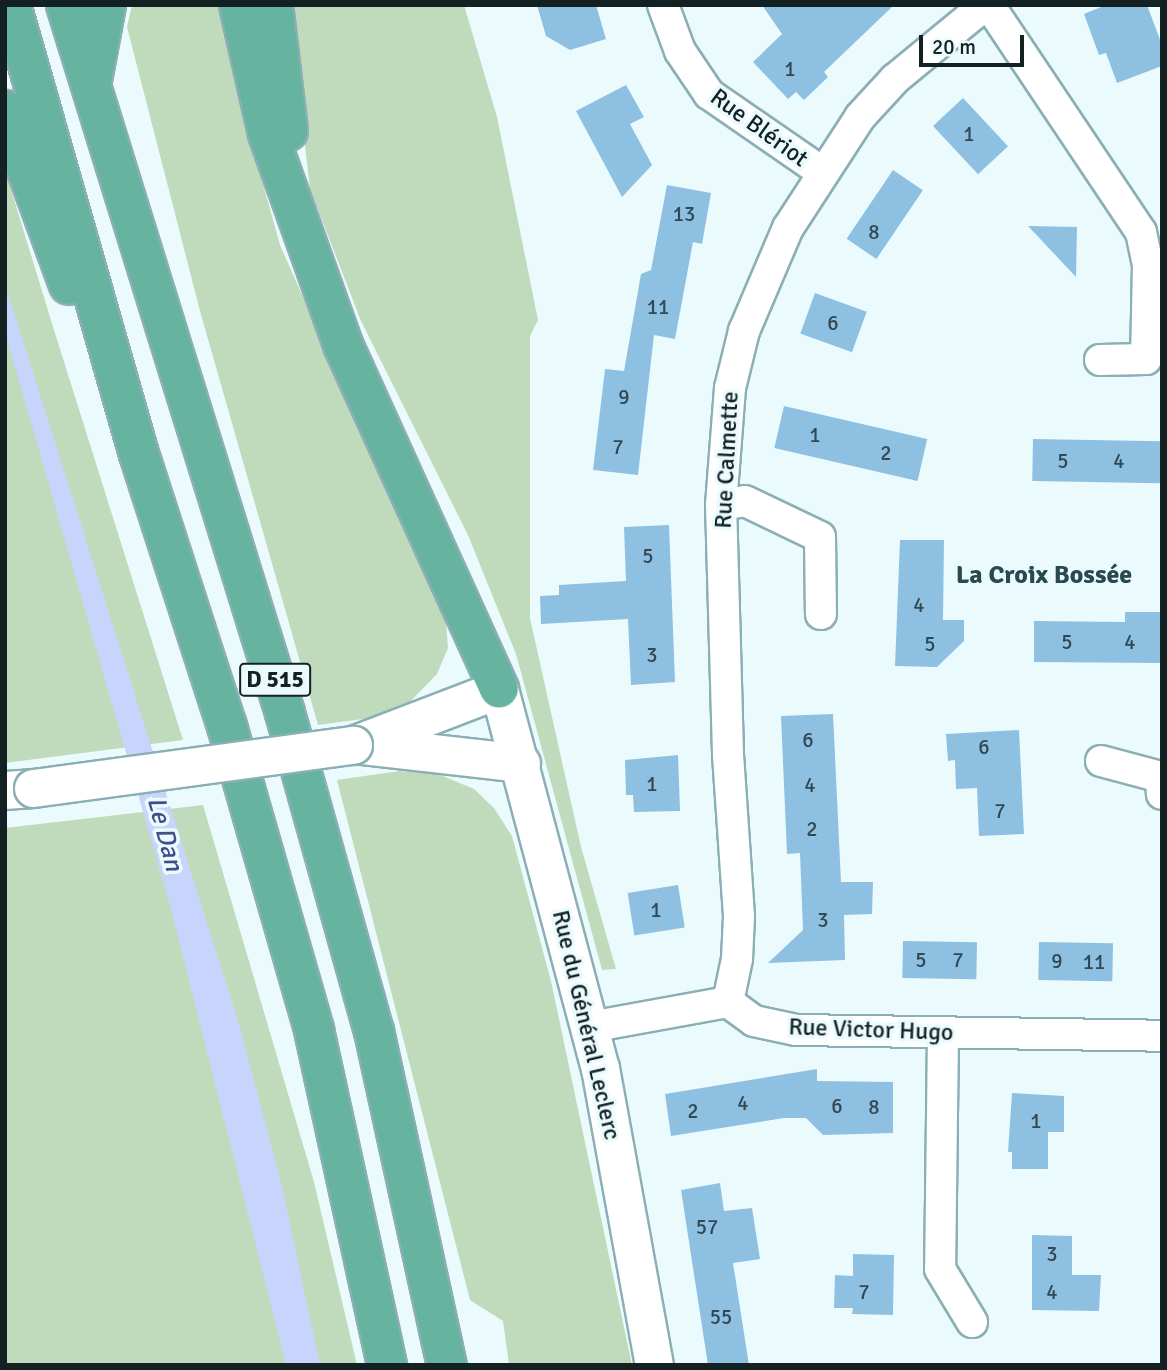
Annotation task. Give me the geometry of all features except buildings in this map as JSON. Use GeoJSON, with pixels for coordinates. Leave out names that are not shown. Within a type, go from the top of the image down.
{"type":"FeatureCollection","features":[{"type":"Feature","properties":{"kind":"highway","name":"D 515"},"geometry":{"type":"LineString","coordinates":[[11,5],[139,454],[227,726],[314,1030],[387,1365]]}},
{"type":"Feature","properties":{"kind":"highway","name":"D 515"},"geometry":{"type":"LineString","coordinates":[[66,5],[285,713],[363,991],[447,1365]]}},
{"type":"Feature","properties":{"kind":"highway"},"geometry":{"type":"LineString","coordinates":[[90,89],[106,5]]}},
{"type":"Feature","properties":{"kind":"highway"},"geometry":{"type":"LineString","coordinates":[[239,5],[268,134],[344,347],[499,689]]}},
{"type":"Feature","properties":{"kind":"highway"},"geometry":{"type":"LineString","coordinates":[[273,5],[283,70],[291,196]]}},
{"type":"Feature","properties":{"kind":"highway"},"geometry":{"type":"LineString","coordinates":[[5,110],[44,224],[139,454]]}},
{"type":"Feature","properties":{"kind":"street","name":"Rue Blériot"},"geometry":{"type":"LineString","coordinates":[[663,5],[680,51],[709,94],[822,172]]}},
{"type":"Feature","properties":{"kind":"street","name":"Rue Calmette"},"geometry":{"type":"LineString","coordinates":[[728,1002],[737,959],[739,916],[728,754],[721,505],[730,387],[744,331],[776,250],[822,172],[895,79],[987,5]]}},
{"type":"Feature","properties":{"kind":"street"},"geometry":{"type":"LineString","coordinates":[[987,5],[1141,232],[1148,265],[1146,359],[1100,360]]}},
{"type":"Feature","properties":{"kind":"street"},"geometry":{"type":"LineString","coordinates":[[721,505],[745,500],[820,537],[821,614]]}},
{"type":"Feature","properties":{"kind":"street"},"geometry":{"type":"LineString","coordinates":[[19,789],[353,745],[499,689]]}},
{"type":"Feature","properties":{"kind":"street","name":"Rue du Général Leclerc"},"geometry":{"type":"LineString","coordinates":[[499,689],[590,1027],[653,1365]]}},
{"type":"Feature","properties":{"kind":"street"},"geometry":{"type":"LineString","coordinates":[[353,745],[521,763]]}},
{"type":"Feature","properties":{"kind":"street"},"geometry":{"type":"LineString","coordinates":[[1101,761],[1161,777],[1162,794]]}},
{"type":"Feature","properties":{"kind":"street"},"geometry":{"type":"LineString","coordinates":[[590,1027],[728,1002]]}},
{"type":"Feature","properties":{"kind":"street","name":"Rue Victor Hugo"},"geometry":{"type":"LineString","coordinates":[[728,1002],[754,1021],[796,1030],[1162,1036]]}},
{"type":"Feature","properties":{"kind":"street"},"geometry":{"type":"LineString","coordinates":[[943,1033],[940,1269],[972,1322]]}},
{"type":"Feature","properties":{"kind":"green space"},"geometry":{"type":"Polygon","coordinates":[[[132,5],[218,5],[226,17],[253,148],[280,245],[446,620],[448,648],[437,674],[404,708],[378,717],[318,725],[200,311],[127,27],[132,5]]]}},
{"type":"Feature","properties":{"kind":"green space"},"geometry":{"type":"Polygon","coordinates":[[[289,5],[464,5],[497,117],[538,320],[530,336],[530,618],[581,847],[616,969],[602,970],[516,654],[468,535],[361,321],[310,189],[289,5]]]}},
{"type":"Feature","properties":{"kind":"green space"},"geometry":{"type":"Polygon","coordinates":[[[5,170],[54,330],[183,740],[5,763],[5,170]]]}},
{"type":"Feature","properties":{"kind":"green space"},"geometry":{"type":"Polygon","coordinates":[[[399,771],[438,774],[474,789],[494,808],[512,836],[551,981],[632,1365],[509,1365],[503,1321],[470,1300],[337,780],[399,771]]]}},
{"type":"Feature","properties":{"kind":"green space"},"geometry":{"type":"Polygon","coordinates":[[[203,805],[314,1182],[357,1365],[5,1365],[5,828],[203,805]]]}},
{"type":"Feature","properties":{"kind":"water","name":"Le Dan"},"geometry":{"type":"Polygon","coordinates":[[[5,284],[239,1024],[282,1186],[320,1365],[286,1365],[171,909],[5,332],[5,284]]]}},
{"type":"Feature","properties":{"kind":"district","name":"La Croix Bossée"},"geometry":{"type":"Point","coordinates":[1044,576]}}]}
